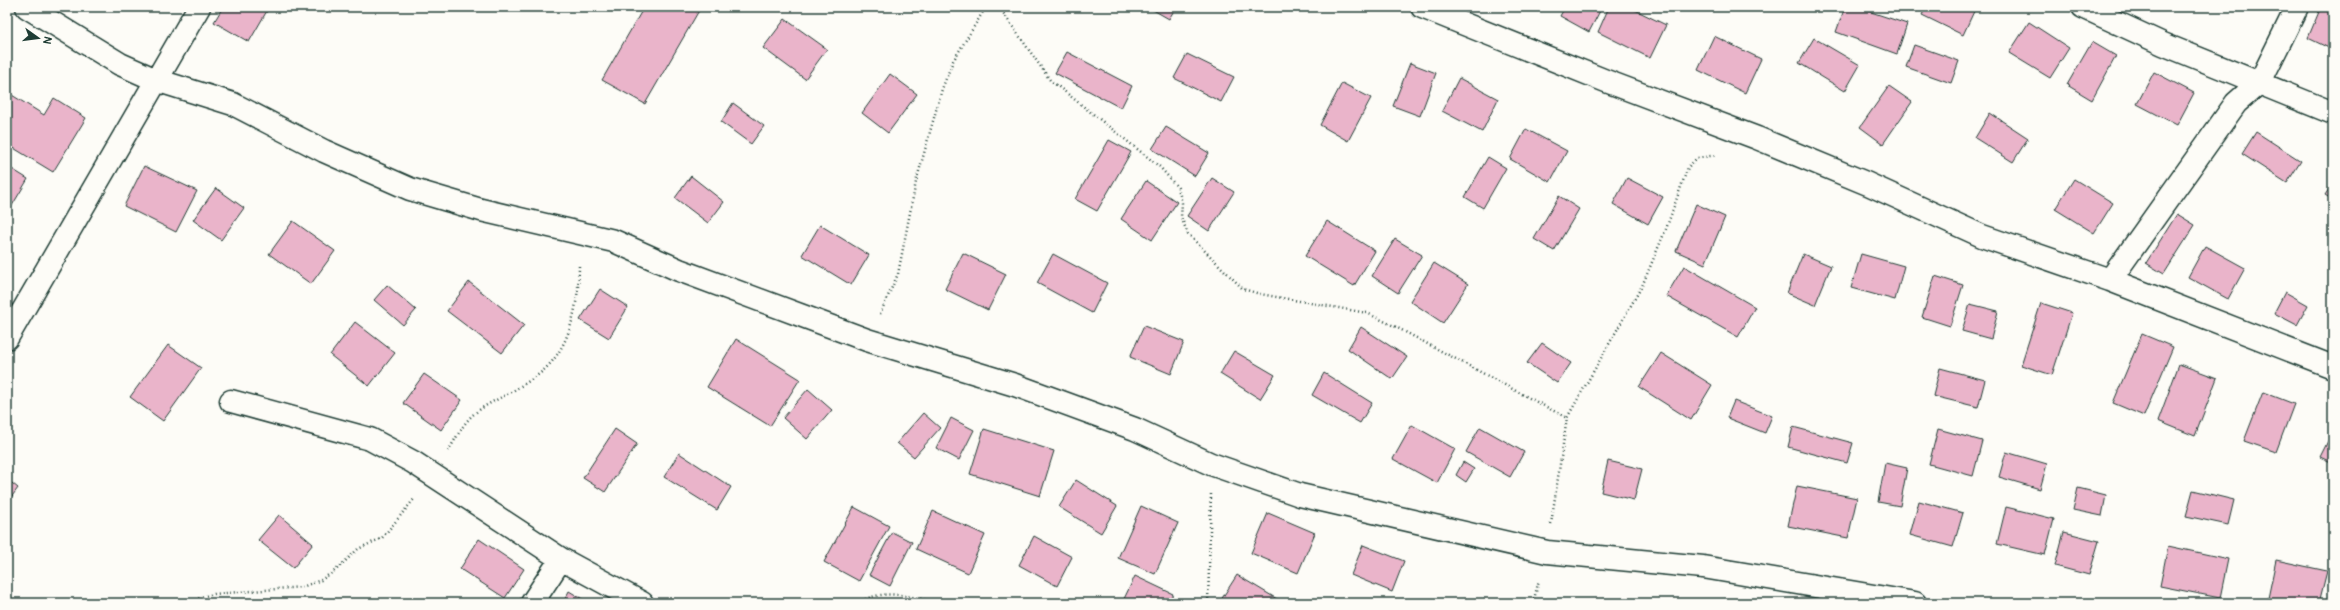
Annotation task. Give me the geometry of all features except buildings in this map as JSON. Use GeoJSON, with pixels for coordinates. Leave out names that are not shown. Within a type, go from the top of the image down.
{"type":"FeatureCollection","features":[{"type":"Feature","properties":{"kind":"street"},"geometry":{"type":"LineString","coordinates":[[27,7],[120,64],[156,80],[233,104],[324,152],[410,189],[481,210],[614,241],[679,270],[867,340],[1022,388],[1135,429],[1211,464],[1300,495],[1547,552],[1703,567],[1915,603]]}},
{"type":"Feature","properties":{"kind":"street"},"geometry":{"type":"LineString","coordinates":[[7,338],[68,237],[156,80],[199,7]]}},
{"type":"Feature","properties":{"kind":"street"},"geometry":{"type":"LineString","coordinates":[[1422,7],[1606,82],[1758,138],[1868,184],[1982,236],[2110,280],[2333,367]]}},
{"type":"Feature","properties":{"kind":"street"},"geometry":{"type":"LineString","coordinates":[[2082,7],[2163,44],[2260,82],[2333,113]]}},
{"type":"Feature","properties":{"kind":"street"},"geometry":{"type":"LineString","coordinates":[[2110,280],[2236,103],[2260,82],[2297,7]]}},
{"type":"Feature","properties":{"kind":"street"},"geometry":{"type":"LineString","coordinates":[[231,401],[370,439],[413,462],[561,559],[642,603]]}},
{"type":"Feature","properties":{"kind":"street"},"geometry":{"type":"LineString","coordinates":[[532,603],[561,559]]}},
{"type":"Feature","properties":{"kind":"path"},"geometry":{"type":"LineString","coordinates":[[867,340],[898,274],[916,182],[942,89],[953,61],[986,7]]}},
{"type":"Feature","properties":{"kind":"path"},"geometry":{"type":"LineString","coordinates":[[999,7],[1050,80],[1160,168],[1178,188],[1182,203],[1181,217],[1188,234],[1243,289],[1260,294],[1367,313],[1567,418]]}},
{"type":"Feature","properties":{"kind":"path"},"geometry":{"type":"LineString","coordinates":[[1533,603],[1547,552],[1567,418],[1642,286],[1666,229],[1688,167],[1697,158],[1705,155],[1733,153],[1758,138]]}},
{"type":"Feature","properties":{"kind":"path"},"geometry":{"type":"LineString","coordinates":[[1208,603],[1211,464]]}},
{"type":"Feature","properties":{"kind":"path"},"geometry":{"type":"LineString","coordinates":[[858,603],[866,598],[893,594],[936,603]]}}]}
